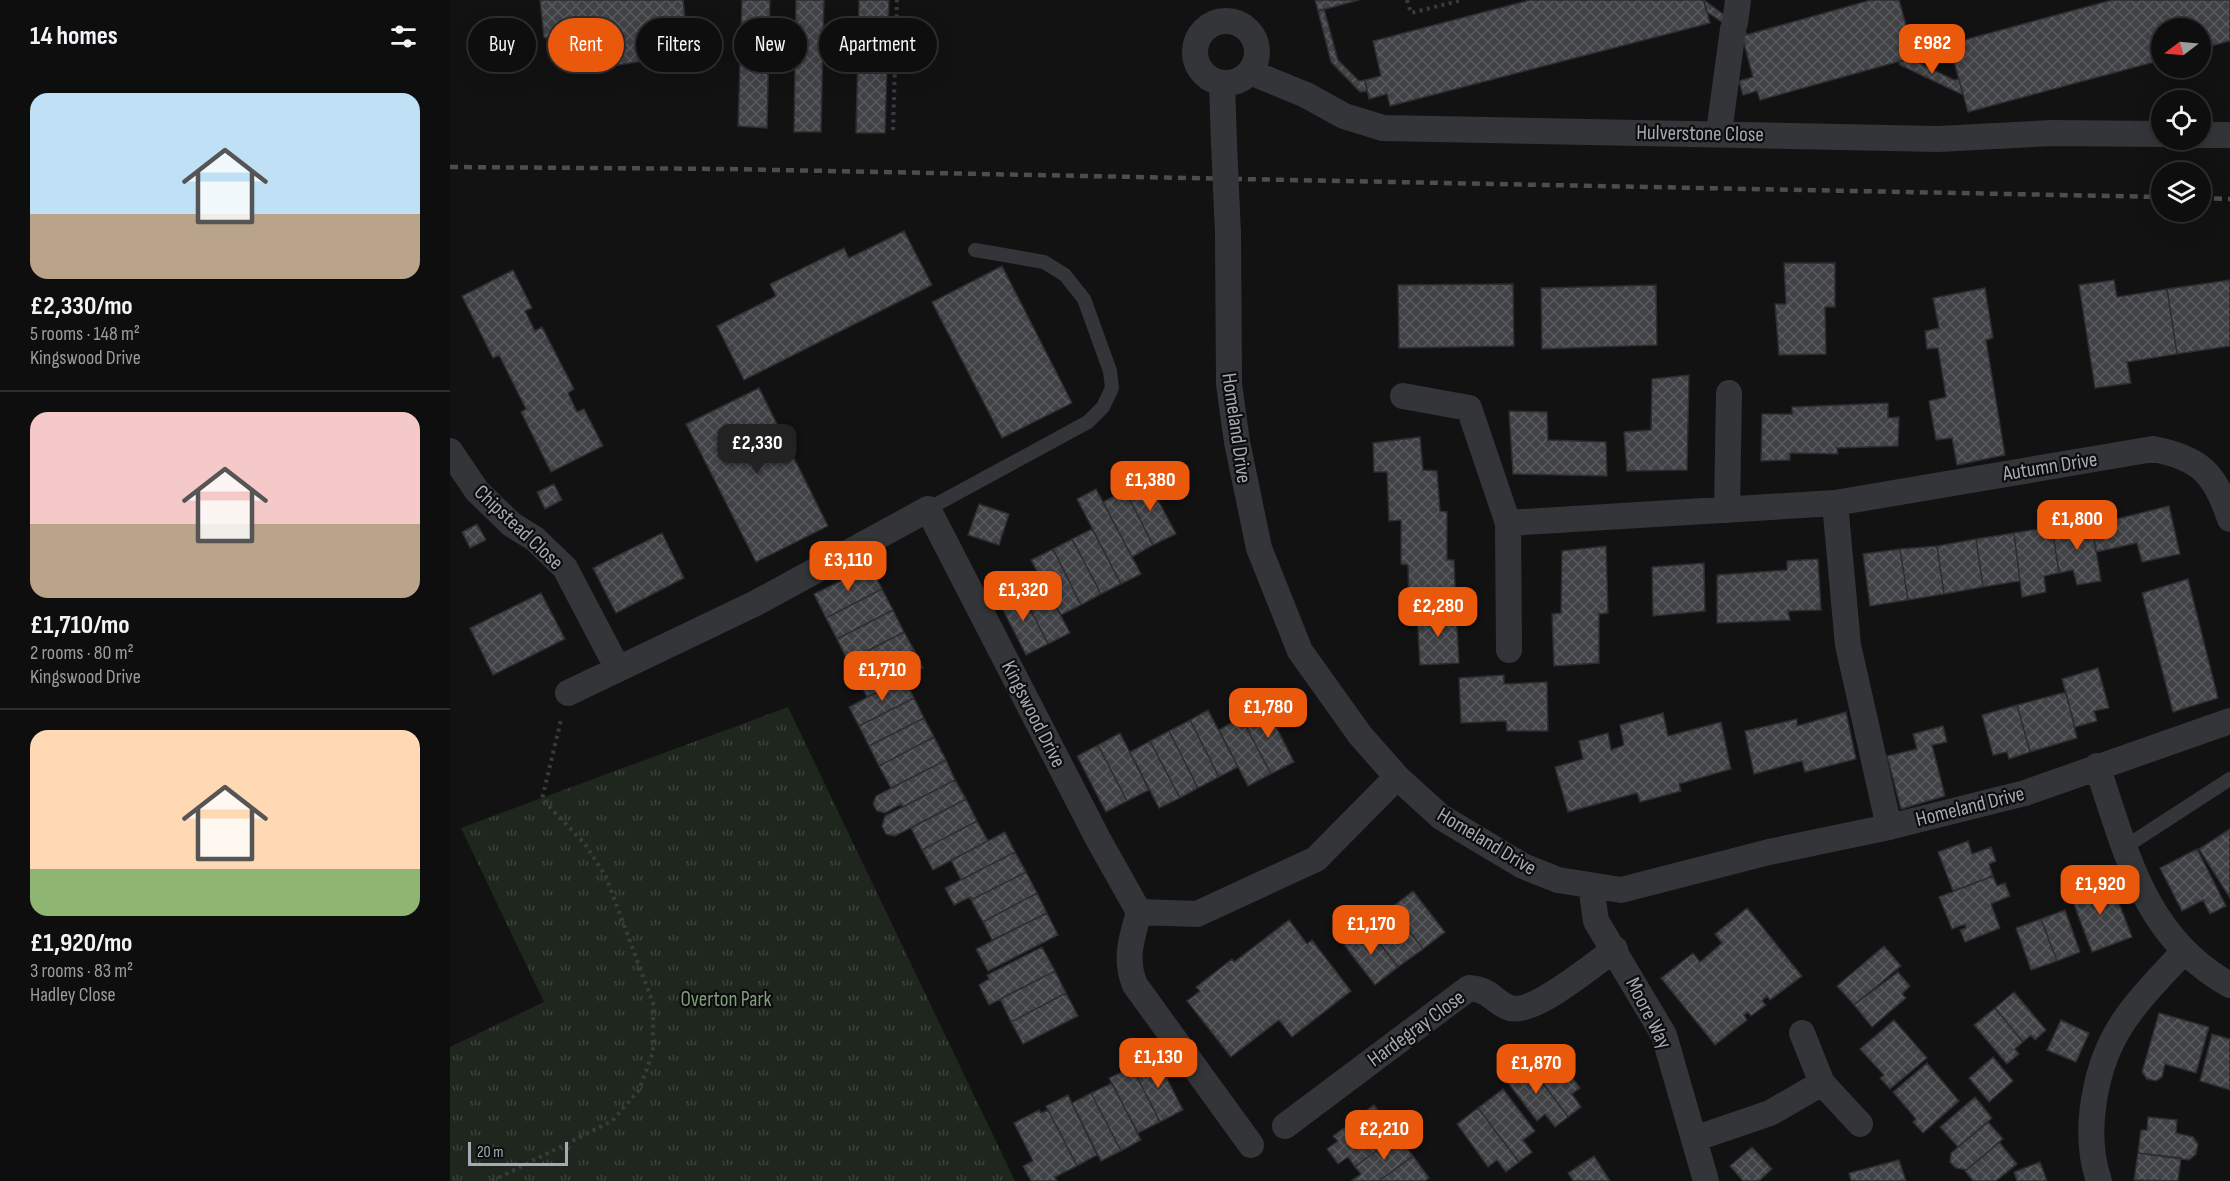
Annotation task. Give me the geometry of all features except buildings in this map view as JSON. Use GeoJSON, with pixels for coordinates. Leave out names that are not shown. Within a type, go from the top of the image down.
{"type":"FeatureCollection","features":[{"type":"Feature","properties":{"kind":"street"},"geometry":{"type":"LineString","coordinates":[[1227,10],[1244,26],[1257,45],[1257,56],[1250,72],[1242,78],[1222,83],[1202,72],[1196,62],[1195,48],[1204,29],[1227,10]]}},
{"type":"Feature","properties":{"kind":"street"},"geometry":{"type":"LineString","coordinates":[[1719,132],[1735,18]]}},
{"type":"Feature","properties":{"kind":"street","name":"Hulverstone Close"},"geometry":{"type":"LineString","coordinates":[[1250,72],[1306,95],[1344,116],[1383,128],[1719,132],[1938,139],[2052,133],[2151,134]]}},
{"type":"Feature","properties":{"kind":"street","name":"Homeland Drive"},"geometry":{"type":"LineString","coordinates":[[1222,83],[1228,234],[1229,384],[1243,480],[1259,548],[1300,651],[1360,735],[1397,777],[1441,817],[1489,847],[1558,880],[1621,890],[1769,852],[1889,827],[2025,793],[2230,721]]}},
{"type":"Feature","properties":{"kind":"street"},"geometry":{"type":"LineString","coordinates":[[2211,135],[2230,135]]}},
{"type":"Feature","properties":{"kind":"street"},"geometry":{"type":"LineString","coordinates":[[1727,510],[1729,393]]}},
{"type":"Feature","properties":{"kind":"street"},"geometry":{"type":"LineString","coordinates":[[1403,396],[1469,408],[1508,523],[1509,650]]}},
{"type":"Feature","properties":{"kind":"street","name":"Autumn Drive"},"geometry":{"type":"LineString","coordinates":[[1508,523],[1835,503],[2153,449],[2178,454],[2200,465],[2216,482],[2230,519]]}},
{"type":"Feature","properties":{"kind":"street","name":"Chipstead Close"},"geometry":{"type":"LineString","coordinates":[[450,451],[477,490],[511,524],[535,539],[565,567],[618,669]]}},
{"type":"Feature","properties":{"kind":"street"},"geometry":{"type":"LineString","coordinates":[[1835,503],[1848,645],[1889,827]]}},
{"type":"Feature","properties":{"kind":"street"},"geometry":{"type":"LineString","coordinates":[[568,693],[756,603],[928,508]]}},
{"type":"Feature","properties":{"kind":"street","name":"Kingswood Drive"},"geometry":{"type":"LineString","coordinates":[[928,508],[1098,839],[1139,912]]}},
{"type":"Feature","properties":{"kind":"street"},"geometry":{"type":"LineString","coordinates":[[2097,766],[2140,889],[2157,917],[2184,951],[2230,985]]}},
{"type":"Feature","properties":{"kind":"street"},"geometry":{"type":"LineString","coordinates":[[1251,1144],[1135,985],[1129,971],[1129,952],[1139,912],[1197,914],[1316,859],[1397,777]]}},
{"type":"Feature","properties":{"kind":"street","name":"Moore Way"},"geometry":{"type":"LineString","coordinates":[[1592,886],[1596,921],[1615,949],[1664,1035],[1706,1181]]}},
{"type":"Feature","properties":{"kind":"street","name":"Hardegray Close"},"geometry":{"type":"LineString","coordinates":[[1285,1126],[1469,988],[1483,989],[1511,1008],[1526,1007],[1542,1000],[1615,949]]}},
{"type":"Feature","properties":{"kind":"street"},"geometry":{"type":"LineString","coordinates":[[2099,1181],[2092,1142],[2095,1099],[2104,1061],[2123,1021],[2184,951]]}},
{"type":"Feature","properties":{"kind":"street"},"geometry":{"type":"LineString","coordinates":[[1802,1033],[1821,1083],[1860,1124]]}},
{"type":"Feature","properties":{"kind":"street"},"geometry":{"type":"LineString","coordinates":[[1694,1139],[1770,1113],[1821,1083]]}},
{"type":"Feature","properties":{"kind":"lane"},"geometry":{"type":"LineString","coordinates":[[928,508],[1088,422],[1103,407],[1112,388],[1110,371],[1084,299],[1065,275],[1044,262],[975,250]]}},
{"type":"Feature","properties":{"kind":"lane"},"geometry":{"type":"LineString","coordinates":[[2125,847],[2230,780]]}},
{"type":"Feature","properties":{"kind":"path"},"geometry":{"type":"LineString","coordinates":[[893,130],[897,0]]}},
{"type":"Feature","properties":{"kind":"path"},"geometry":{"type":"LineString","coordinates":[[1407,0],[1411,13],[1462,0]]}},
{"type":"Feature","properties":{"kind":"path"},"geometry":{"type":"LineString","coordinates":[[492,1181],[612,1121],[639,1090],[653,1052],[653,1003],[606,877],[585,844],[542,799],[568,693]]}},
{"type":"Feature","properties":{"kind":"green space","name":"Overton Park"},"geometry":{"type":"Polygon","coordinates":[[[788,707],[1015,1181],[450,1181],[450,1047],[544,1002],[461,828],[788,707]]]}},
{"type":"Feature","properties":{"kind":"railway"},"geometry":{"type":"LineString","coordinates":[[450,167],[727,169],[2151,197]]}},
{"type":"Feature","properties":{"kind":"railway"},"geometry":{"type":"LineString","coordinates":[[2211,198],[2230,199]]}}]}
